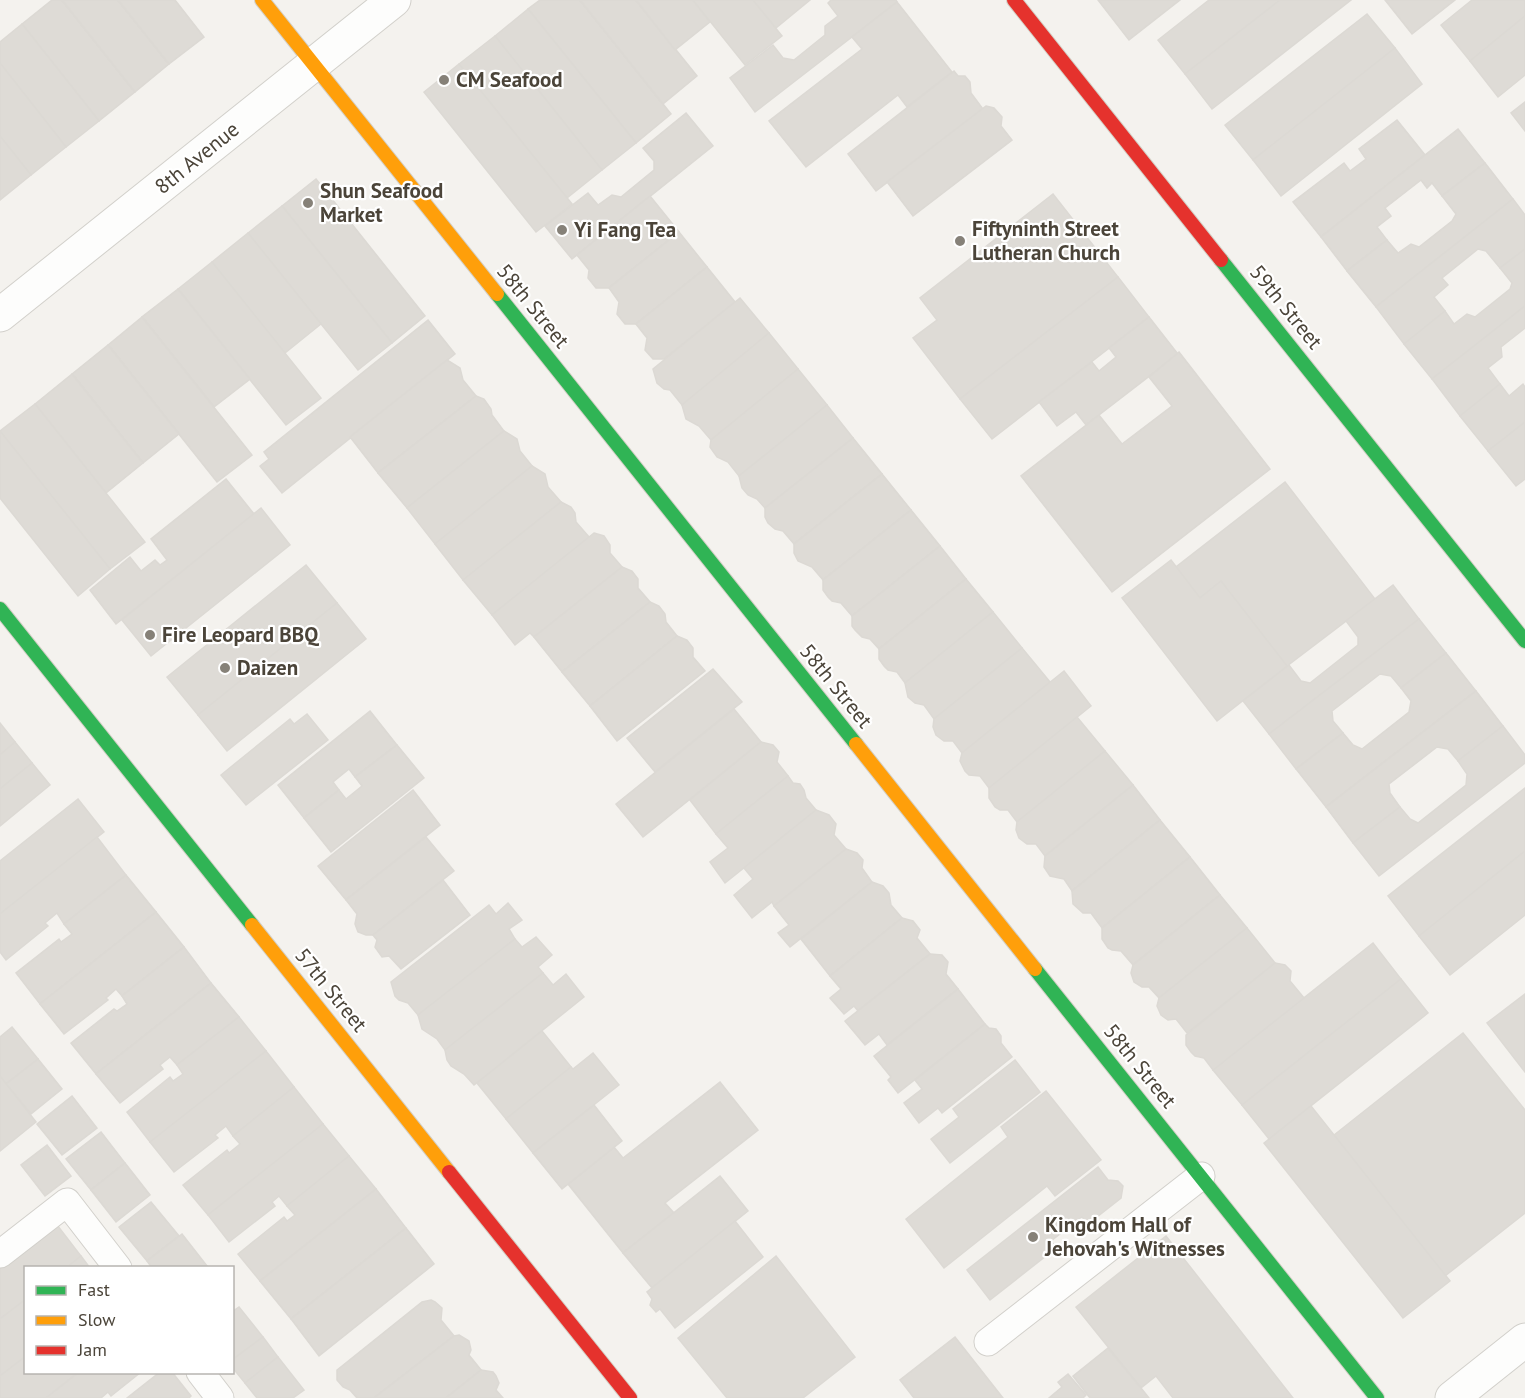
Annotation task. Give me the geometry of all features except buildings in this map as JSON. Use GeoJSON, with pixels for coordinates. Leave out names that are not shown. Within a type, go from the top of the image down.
{"type":"FeatureCollection","features":[{"type":"Feature","properties":{"kind":"street","name":"58th Street"},"geometry":{"type":"LineString","coordinates":[[262,0],[1377,1398]]}},
{"type":"Feature","properties":{"kind":"street","name":"8th Avenue"},"geometry":{"type":"LineString","coordinates":[[0,315],[394,0]]}},
{"type":"Feature","properties":{"kind":"street","name":"59th Street"},"geometry":{"type":"LineString","coordinates":[[1014,0],[1525,640]]}},
{"type":"Feature","properties":{"kind":"street","name":"57th Street"},"geometry":{"type":"LineString","coordinates":[[0,609],[630,1398]]}},
{"type":"Feature","properties":{"kind":"street"},"geometry":{"type":"LineString","coordinates":[[1452,1398],[1525,1340]]}},
{"type":"Feature","properties":{"kind":"lane"},"geometry":{"type":"LineString","coordinates":[[988,1342],[1201,1176]]}},
{"type":"Feature","properties":{"kind":"lane"},"geometry":{"type":"LineString","coordinates":[[0,1254],[67,1202],[116,1266]]}},
{"type":"Feature","properties":{"kind":"lane"},"geometry":{"type":"LineString","coordinates":[[202,1374],[220,1398]]}},
{"type":"Feature","properties":{"kind":"traffic: fast"},"geometry":{"type":"LineString","coordinates":[[1221,260],[1525,641]]}},
{"type":"Feature","properties":{"kind":"traffic: fast"},"geometry":{"type":"LineString","coordinates":[[497,294],[856,744]]}},
{"type":"Feature","properties":{"kind":"traffic: fast"},"geometry":{"type":"LineString","coordinates":[[0,609],[252,925]]}},
{"type":"Feature","properties":{"kind":"traffic: fast"},"geometry":{"type":"LineString","coordinates":[[1035,969],[1377,1398]]}},
{"type":"Feature","properties":{"kind":"traffic: slow"},"geometry":{"type":"LineString","coordinates":[[262,0],[497,294]]}},
{"type":"Feature","properties":{"kind":"traffic: slow"},"geometry":{"type":"LineString","coordinates":[[856,744],[1035,969]]}},
{"type":"Feature","properties":{"kind":"traffic: slow"},"geometry":{"type":"LineString","coordinates":[[252,925],[449,1172]]}},
{"type":"Feature","properties":{"kind":"traffic: jam"},"geometry":{"type":"LineString","coordinates":[[1014,0],[1221,260]]}},
{"type":"Feature","properties":{"kind":"traffic: jam"},"geometry":{"type":"LineString","coordinates":[[449,1172],[630,1398]]}},
{"type":"Feature","properties":{"kind":"place","name":"CM Seafood"},"geometry":{"type":"Point","coordinates":[444,80]}},
{"type":"Feature","properties":{"kind":"place","name":"Shun Seafood Market"},"geometry":{"type":"Point","coordinates":[308,203]}},
{"type":"Feature","properties":{"kind":"place","name":"Yi Fang Tea"},"geometry":{"type":"Point","coordinates":[562,230]}},
{"type":"Feature","properties":{"kind":"place","name":"Fiftyninth Street Lutheran Church"},"geometry":{"type":"Point","coordinates":[960,241]}},
{"type":"Feature","properties":{"kind":"place","name":"Fire Leopard BBQ"},"geometry":{"type":"Point","coordinates":[150,635]}},
{"type":"Feature","properties":{"kind":"place","name":"Daizen"},"geometry":{"type":"Point","coordinates":[225,668]}},
{"type":"Feature","properties":{"kind":"place","name":"Kingdom Hall of Jehovah's Witnesses"},"geometry":{"type":"Point","coordinates":[1033,1237]}}]}
